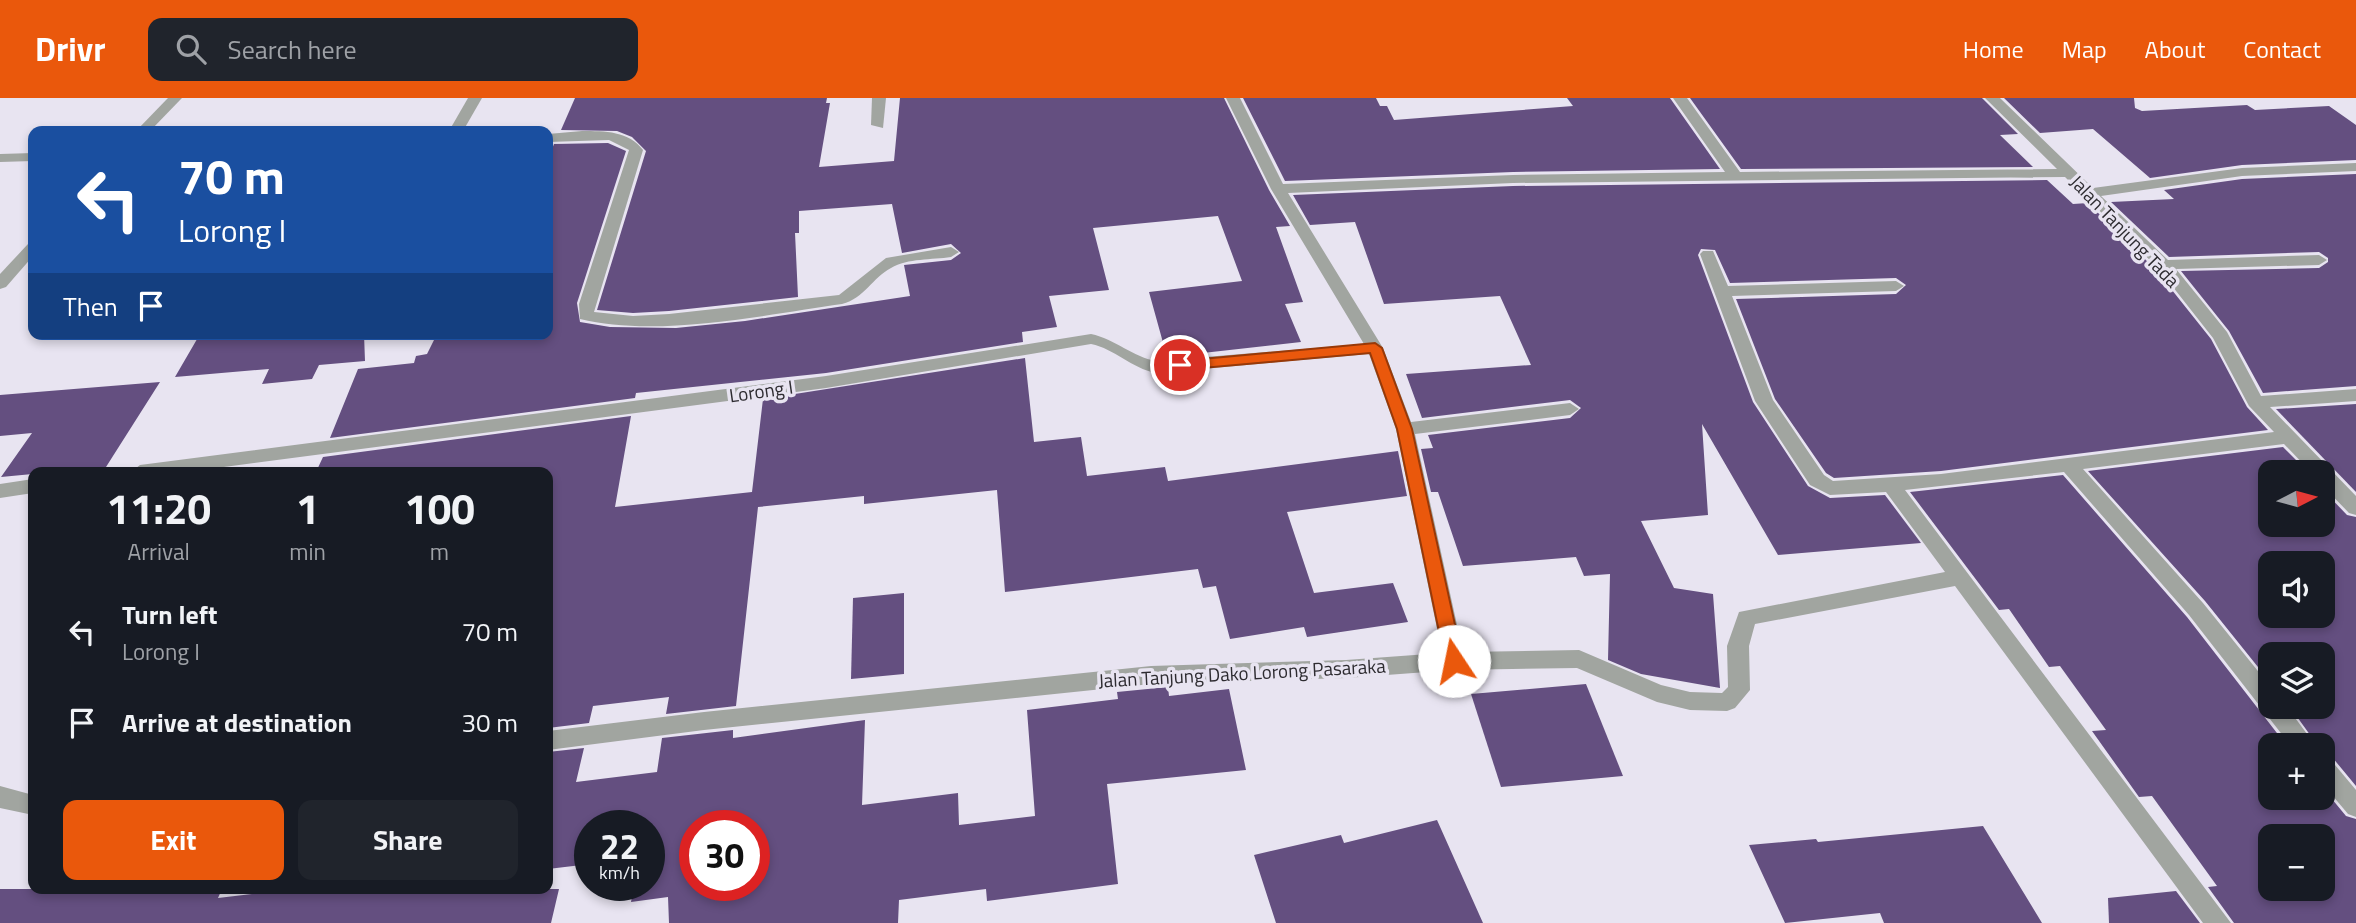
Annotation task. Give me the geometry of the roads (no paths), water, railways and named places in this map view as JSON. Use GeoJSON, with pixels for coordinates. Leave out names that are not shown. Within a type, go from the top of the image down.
{"type":"FeatureCollection","features":[{"type":"Feature","properties":{"kind":"street"},"geometry":{"type":"LineString","coordinates":[[148,126],[175,98]]}},
{"type":"Feature","properties":{"kind":"street"},"geometry":{"type":"LineString","coordinates":[[459,126],[475,98]]}},
{"type":"Feature","properties":{"kind":"street"},"geometry":{"type":"LineString","coordinates":[[878,125],[879,98]]}},
{"type":"Feature","properties":{"kind":"street"},"geometry":{"type":"LineString","coordinates":[[1233,98],[1279,189],[1375,348],[1405,429],[1454,661]]}},
{"type":"Feature","properties":{"kind":"street"},"geometry":{"type":"LineString","coordinates":[[1680,98],[1736,177]]}},
{"type":"Feature","properties":{"kind":"street","name":"Jalan Tanjung Tada"},"geometry":{"type":"LineString","coordinates":[[1992,98],[2164,265],[2221,336],[2255,402],[2310,460]]}},
{"type":"Feature","properties":{"kind":"street"},"geometry":{"type":"LineString","coordinates":[[553,138],[614,136],[628,140],[636,150],[587,304],[586,315],[596,321],[654,320],[842,299],[856,294],[882,266],[893,261],[951,253]]}},
{"type":"Feature","properties":{"kind":"street"},"geometry":{"type":"LineString","coordinates":[[0,158],[28,157]]}},
{"type":"Feature","properties":{"kind":"street"},"geometry":{"type":"LineString","coordinates":[[2088,193],[2242,172],[2356,167]]}},
{"type":"Feature","properties":{"kind":"street"},"geometry":{"type":"LineString","coordinates":[[1279,189],[1513,179],[2069,173]]}},
{"type":"Feature","properties":{"kind":"street"},"geometry":{"type":"LineString","coordinates":[[0,284],[28,253]]}},
{"type":"Feature","properties":{"kind":"street"},"geometry":{"type":"LineString","coordinates":[[1708,254],[1764,401],[1816,480],[1830,488],[1891,485],[2288,437]]}},
{"type":"Feature","properties":{"kind":"street"},"geometry":{"type":"LineString","coordinates":[[2164,265],[2319,260]]}},
{"type":"Feature","properties":{"kind":"street"},"geometry":{"type":"LineString","coordinates":[[1722,291],[1896,286]]}},
{"type":"Feature","properties":{"kind":"street","name":"Lorong I"},"geometry":{"type":"LineString","coordinates":[[177,467],[827,382],[1091,339],[1107,341],[1141,366],[1156,367],[1375,348]]}},
{"type":"Feature","properties":{"kind":"street"},"geometry":{"type":"LineString","coordinates":[[2255,402],[2356,395]]}},
{"type":"Feature","properties":{"kind":"street"},"geometry":{"type":"LineString","coordinates":[[1405,429],[1570,409]]}},
{"type":"Feature","properties":{"kind":"street"},"geometry":{"type":"LineString","coordinates":[[2069,465],[2196,609],[2258,687]]}},
{"type":"Feature","properties":{"kind":"street"},"geometry":{"type":"LineString","coordinates":[[1891,485],[2218,923]]}},
{"type":"Feature","properties":{"kind":"street","name":"Jalan Tanjung Tada"},"geometry":{"type":"LineString","coordinates":[[2335,486],[2356,508]]}},
{"type":"Feature","properties":{"kind":"street"},"geometry":{"type":"LineString","coordinates":[[0,491],[28,487]]}},
{"type":"Feature","properties":{"kind":"street","name":"Jalan Tanjung Dako Lorong Pasaraka"},"geometry":{"type":"LineString","coordinates":[[553,740],[704,720],[1151,676],[1454,661],[1579,659],[1657,693],[1690,701],[1727,702],[1739,690],[1738,646],[1746,618],[1961,577]]}},
{"type":"Feature","properties":{"kind":"street"},"geometry":{"type":"LineString","coordinates":[[2284,719],[2295,733]]}},
{"type":"Feature","properties":{"kind":"street"},"geometry":{"type":"LineString","coordinates":[[2335,782],[2356,807]]}},
{"type":"Feature","properties":{"kind":"street"},"geometry":{"type":"LineString","coordinates":[[0,796],[9,801],[28,804]]}}]}
